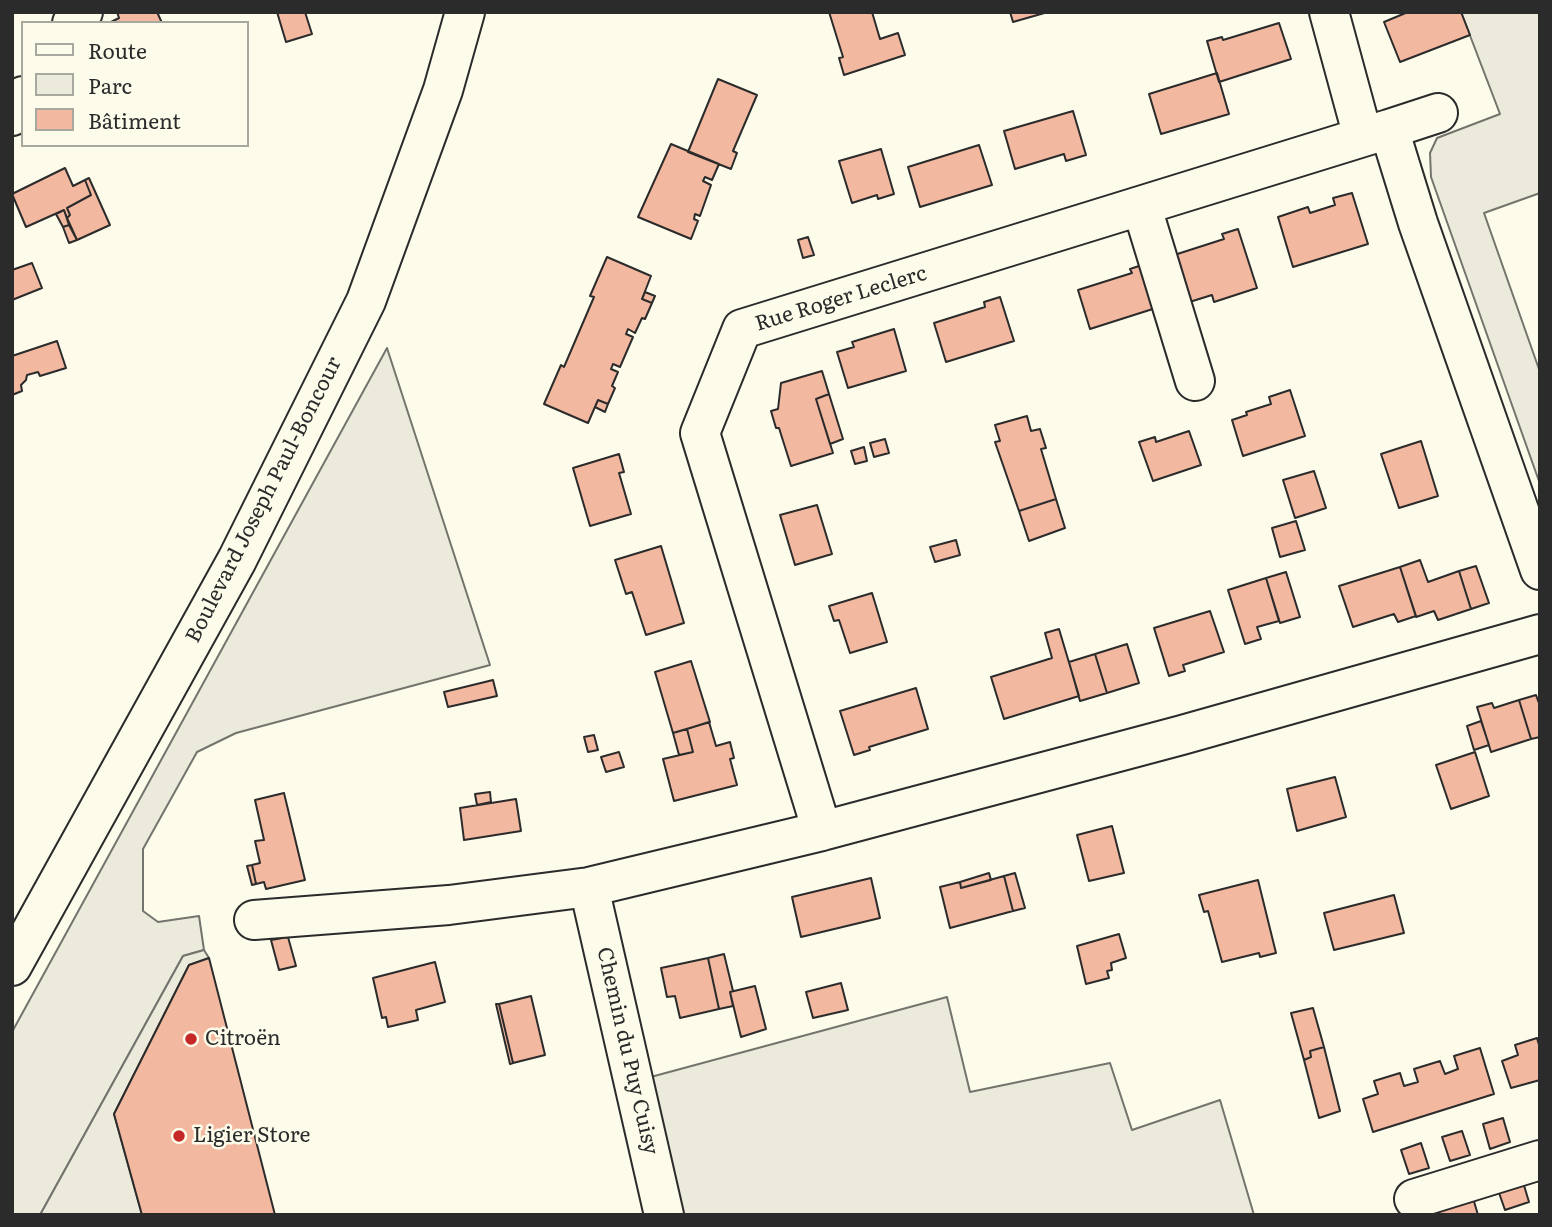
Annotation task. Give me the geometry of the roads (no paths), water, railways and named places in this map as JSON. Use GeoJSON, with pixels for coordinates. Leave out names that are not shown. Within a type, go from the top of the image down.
{"type":"FeatureCollection","features":[{"type":"Feature","properties":{"kind":"street","name":"Boulevard Joseph Paul-Boncour"},"geometry":{"type":"LineString","coordinates":[[12,966],[237,560],[366,301],[443,90],[465,12]]}},
{"type":"Feature","properties":{"kind":"street"},"geometry":{"type":"LineString","coordinates":[[1329,12],[1376,133],[1418,223],[1540,570]]}},
{"type":"Feature","properties":{"kind":"street"},"geometry":{"type":"LineString","coordinates":[[12,116],[21,100]]}},
{"type":"Feature","properties":{"kind":"street","name":"Rue Roger Leclerc"},"geometry":{"type":"LineString","coordinates":[[822,831],[700,433],[742,329],[1437,113]]}},
{"type":"Feature","properties":{"kind":"street"},"geometry":{"type":"LineString","coordinates":[[1139,207],[1147,224],[1195,381]]}},
{"type":"Feature","properties":{"kind":"street"},"geometry":{"type":"LineString","coordinates":[[254,920],[449,905],[589,887],[822,831],[1182,735],[1540,634]]}},
{"type":"Feature","properties":{"kind":"street","name":"Chemin du Puy Cuisy"},"geometry":{"type":"LineString","coordinates":[[589,887],[664,1215]]}},
{"type":"Feature","properties":{"kind":"street"},"geometry":{"type":"LineString","coordinates":[[1414,1199],[1540,1160]]}},
{"type":"Feature","properties":{"kind":"place","name":"Citroën"},"geometry":{"type":"Point","coordinates":[191,1039]}},
{"type":"Feature","properties":{"kind":"place","name":"Ligier Store"},"geometry":{"type":"Point","coordinates":[179,1136]}}]}
